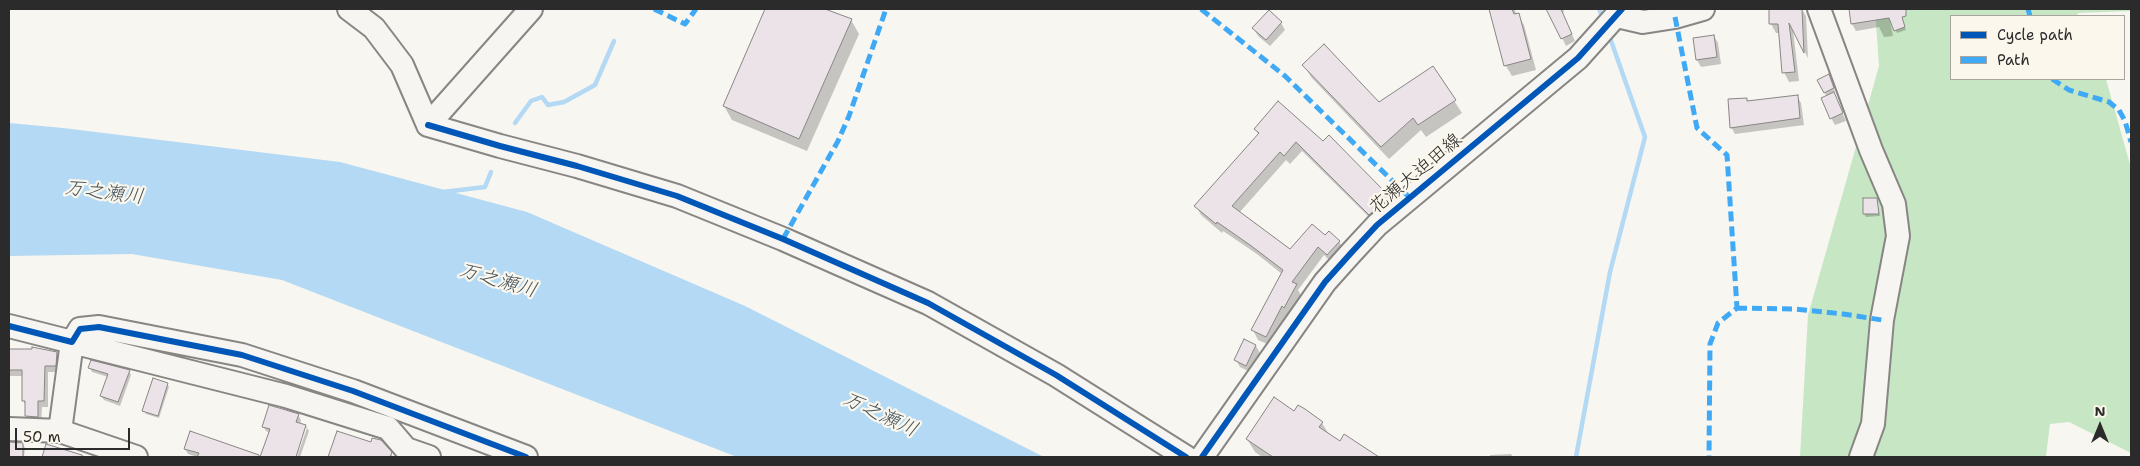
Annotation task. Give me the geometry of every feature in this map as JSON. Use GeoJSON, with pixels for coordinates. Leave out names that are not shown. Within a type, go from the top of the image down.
{"type":"FeatureCollection","features":[{"type":"Feature","properties":{"kind":"street"},"geometry":{"type":"LineString","coordinates":[[349,9],[374,28],[402,64],[428,125]]}},
{"type":"Feature","properties":{"kind":"street"},"geometry":{"type":"LineString","coordinates":[[428,125],[531,9]]}},
{"type":"Feature","properties":{"kind":"street","name":"花瀬大迫田線"},"geometry":{"type":"LineString","coordinates":[[1202,457],[1325,282],[1378,225],[1578,58],[1619,12],[1643,22],[1675,17],[1703,9]]}},
{"type":"Feature","properties":{"kind":"street"},"geometry":{"type":"LineString","coordinates":[[1820,9],[1871,150],[1894,204],[1898,236],[1882,320],[1873,424],[1861,457]]}},
{"type":"Feature","properties":{"kind":"street"},"geometry":{"type":"LineString","coordinates":[[428,125],[677,196],[783,239],[928,303],[1056,375],[1186,457]]}},
{"type":"Feature","properties":{"kind":"street"},"geometry":{"type":"LineString","coordinates":[[9,326],[286,396],[388,428],[405,453],[429,457]]}},
{"type":"Feature","properties":{"kind":"street"},"geometry":{"type":"LineString","coordinates":[[60,431],[72,342],[80,329],[99,327],[242,355],[353,391],[526,457]]}},
{"type":"Feature","properties":{"kind":"street"},"geometry":{"type":"LineString","coordinates":[[9,429],[60,431],[136,457]]}},
{"type":"Feature","properties":{"kind":"green space"},"geometry":{"type":"Polygon","coordinates":[[[1875,9],[2131,9],[2131,11],[2078,13],[2077,15],[1950,15],[1950,80],[2106,80],[2131,168],[2131,453],[2069,422],[2050,424],[2046,456],[2043,457],[1800,457],[1808,315],[1879,66],[1875,9]]]}},
{"type":"Feature","properties":{"kind":"water","name":"万之瀬川"},"geometry":{"type":"Polygon","coordinates":[[[9,123],[340,162],[527,212],[745,306],[1044,457],[737,457],[282,280],[132,254],[9,256],[9,123]]]}},
{"type":"Feature","properties":{"kind":"building"},"geometry":{"type":"Polygon","coordinates":[[[765,9],[825,9],[852,19],[799,139],[723,106],[765,9]]]}},
{"type":"Feature","properties":{"kind":"building"},"geometry":{"type":"Polygon","coordinates":[[[1489,9],[1512,9],[1514,14],[1519,13],[1531,59],[1504,66],[1489,9]]]}},
{"type":"Feature","properties":{"kind":"building"},"geometry":{"type":"Polygon","coordinates":[[[1546,9],[1561,9],[1572,34],[1561,39],[1546,9]]]}},
{"type":"Feature","properties":{"kind":"building"},"geometry":{"type":"Polygon","coordinates":[[[1769,9],[1802,9],[1804,53],[1789,23],[1795,72],[1782,73],[1778,24],[1769,24],[1769,9]]]}},
{"type":"Feature","properties":{"kind":"building"},"geometry":{"type":"Polygon","coordinates":[[[1849,9],[1906,9],[1906,16],[1902,17],[1905,27],[1894,31],[1889,18],[1851,24],[1849,9]]]}},
{"type":"Feature","properties":{"kind":"building"},"geometry":{"type":"Polygon","coordinates":[[[1269,10],[1282,22],[1266,40],[1252,28],[1269,10]]]}},
{"type":"Feature","properties":{"kind":"building"},"geometry":{"type":"Polygon","coordinates":[[[1714,35],[1717,57],[1696,60],[1693,38],[1714,35]]]}},
{"type":"Feature","properties":{"kind":"building"},"geometry":{"type":"Polygon","coordinates":[[[1324,44],[1379,102],[1433,66],[1456,100],[1418,125],[1413,118],[1381,147],[1302,65],[1324,44]]]}},
{"type":"Feature","properties":{"kind":"building"},"geometry":{"type":"Polygon","coordinates":[[[1829,74],[1834,88],[1824,93],[1817,80],[1829,74]]]}},
{"type":"Feature","properties":{"kind":"building"},"geometry":{"type":"Polygon","coordinates":[[[1834,92],[1843,113],[1830,119],[1821,98],[1834,92]]]}},
{"type":"Feature","properties":{"kind":"building"},"geometry":{"type":"Polygon","coordinates":[[[1798,95],[1800,118],[1730,128],[1728,99],[1747,98],[1747,101],[1798,95]]]}},
{"type":"Feature","properties":{"kind":"building"},"geometry":{"type":"Polygon","coordinates":[[[1278,101],[1323,141],[1329,135],[1390,197],[1369,215],[1296,142],[1284,156],[1280,152],[1232,206],[1290,249],[1312,224],[1325,235],[1329,231],[1340,241],[1327,255],[1318,247],[1292,282],[1297,284],[1284,308],[1282,306],[1266,337],[1251,330],[1283,270],[1217,222],[1216,224],[1194,206],[1259,133],[1254,129],[1278,101]]]}},
{"type":"Feature","properties":{"kind":"building"},"geometry":{"type":"Polygon","coordinates":[[[1863,198],[1877,198],[1879,214],[1863,214],[1863,198]]]}},
{"type":"Feature","properties":{"kind":"building"},"geometry":{"type":"Polygon","coordinates":[[[1244,339],[1256,345],[1246,366],[1234,360],[1244,339]]]}},
{"type":"Feature","properties":{"kind":"building"},"geometry":{"type":"Polygon","coordinates":[[[32,347],[57,352],[56,366],[45,366],[44,401],[38,401],[38,417],[25,416],[25,401],[22,401],[22,370],[9,370],[9,349],[32,349],[32,347]]]}},
{"type":"Feature","properties":{"kind":"building"},"geometry":{"type":"Polygon","coordinates":[[[91,360],[130,370],[118,402],[100,396],[108,374],[88,368],[91,360]]]}},
{"type":"Feature","properties":{"kind":"building"},"geometry":{"type":"Polygon","coordinates":[[[153,378],[168,383],[158,416],[142,411],[153,378]]]}},
{"type":"Feature","properties":{"kind":"building"},"geometry":{"type":"Polygon","coordinates":[[[1274,397],[1294,411],[1298,405],[1305,409],[1323,422],[1319,427],[1340,441],[1344,434],[1379,457],[1273,457],[1246,439],[1274,397]]]}},
{"type":"Feature","properties":{"kind":"building"},"geometry":{"type":"Polygon","coordinates":[[[269,405],[299,414],[296,422],[306,425],[296,457],[260,457],[270,429],[262,427],[269,405]]]}},
{"type":"Feature","properties":{"kind":"building"},"geometry":{"type":"Polygon","coordinates":[[[190,431],[259,455],[259,457],[197,457],[199,453],[184,449],[190,431]]]}},
{"type":"Feature","properties":{"kind":"building"},"geometry":{"type":"Polygon","coordinates":[[[337,431],[371,442],[372,438],[381,440],[392,452],[390,457],[328,457],[337,431]]]}},
{"type":"Feature","properties":{"kind":"building"},"geometry":{"type":"Polygon","coordinates":[[[9,442],[23,443],[23,457],[9,457],[9,442]]]}},
{"type":"Feature","properties":{"kind":"building"},"geometry":{"type":"Polygon","coordinates":[[[46,444],[82,455],[82,457],[42,457],[46,444]]]}},
{"type":"Feature","properties":{"kind":"waterway"},"geometry":{"type":"LineString","coordinates":[[1599,9],[1604,21]]}},
{"type":"Feature","properties":{"kind":"waterway"},"geometry":{"type":"LineString","coordinates":[[1576,457],[1610,272],[1645,137],[1609,35]]}},
{"type":"Feature","properties":{"kind":"waterway"},"geometry":{"type":"LineString","coordinates":[[515,123],[531,101],[542,97],[548,105],[564,102],[595,85],[614,41]]}},
{"type":"Feature","properties":{"kind":"waterway"},"geometry":{"type":"LineString","coordinates":[[443,192],[485,187],[491,172]]}},
{"type":"Feature","properties":{"kind":"marked path"},"geometry":{"type":"LineString","coordinates":[[654,9],[685,24],[696,9]]}},
{"type":"Feature","properties":{"kind":"marked path"},"geometry":{"type":"LineString","coordinates":[[783,239],[838,141],[849,116],[886,9]]}},
{"type":"Feature","properties":{"kind":"marked path"},"geometry":{"type":"LineString","coordinates":[[1201,9],[1285,76],[1411,199]]}},
{"type":"Feature","properties":{"kind":"marked path"},"geometry":{"type":"LineString","coordinates":[[2028,9],[2030,15]]}},
{"type":"Feature","properties":{"kind":"marked path"},"geometry":{"type":"LineString","coordinates":[[1675,17],[1697,128],[1727,155],[1737,308],[1718,323],[1710,344],[1709,457]]}},
{"type":"Feature","properties":{"kind":"marked path"},"geometry":{"type":"LineString","coordinates":[[2054,80],[2069,90],[2109,102],[2119,110],[2125,121],[2131,142]]}},
{"type":"Feature","properties":{"kind":"marked path"},"geometry":{"type":"LineString","coordinates":[[1737,308],[1794,309],[1882,320]]}},
{"type":"Feature","properties":{"kind":"cycle path"},"geometry":{"type":"LineString","coordinates":[[1202,457],[1325,282],[1377,225],[1578,58],[1622,9]]}},
{"type":"Feature","properties":{"kind":"cycle path"},"geometry":{"type":"LineString","coordinates":[[428,125],[677,196],[783,239],[928,303],[1056,375],[1186,457]]}},
{"type":"Feature","properties":{"kind":"cycle path"},"geometry":{"type":"LineString","coordinates":[[9,326],[72,342],[80,329],[99,327],[242,355],[353,391],[526,457]]}}]}
